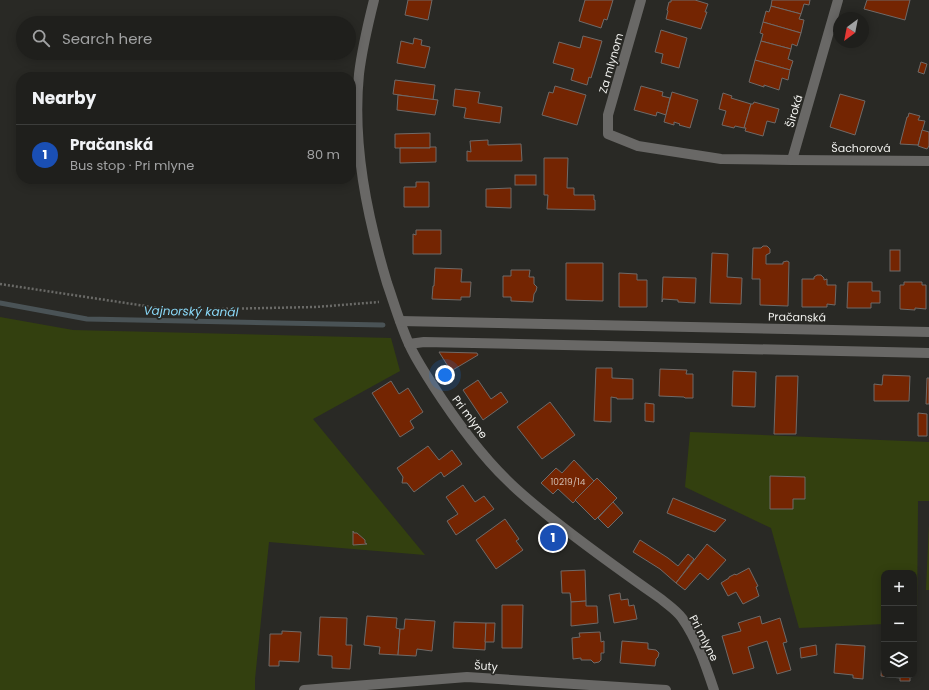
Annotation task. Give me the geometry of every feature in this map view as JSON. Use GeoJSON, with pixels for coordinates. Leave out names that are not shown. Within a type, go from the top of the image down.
{"type":"FeatureCollection","features":[{"type":"Feature","properties":{"kind":"street","name":"Pri mlyne"},"geometry":{"type":"LineString","coordinates":[[374,0],[365,36],[359,74],[358,128],[362,175],[374,239],[393,301],[409,344],[442,400],[461,427],[508,480],[530,501],[577,538],[672,607],[681,617],[688,627],[704,660],[714,690]]}},
{"type":"Feature","properties":{"kind":"street","name":"Za mlynom"},"geometry":{"type":"LineString","coordinates":[[641,0],[608,115],[608,134],[638,146],[721,159],[792,160]]}},
{"type":"Feature","properties":{"kind":"street","name":"Široká"},"geometry":{"type":"LineString","coordinates":[[792,160],[838,0]]}},
{"type":"Feature","properties":{"kind":"street","name":"Šachorová"},"geometry":{"type":"LineString","coordinates":[[792,160],[929,161]]}},
{"type":"Feature","properties":{"kind":"street","name":"Pračanská"},"geometry":{"type":"LineString","coordinates":[[400,321],[929,332]]}},
{"type":"Feature","properties":{"kind":"street"},"geometry":{"type":"LineString","coordinates":[[409,344],[424,342],[929,353]]}},
{"type":"Feature","properties":{"kind":"street","name":"Šuty"},"geometry":{"type":"LineString","coordinates":[[304,690],[467,677],[666,690]]}},
{"type":"Feature","properties":{"kind":"path"},"geometry":{"type":"LineString","coordinates":[[0,284],[172,310],[316,308],[393,301]]}},
{"type":"Feature","properties":{"kind":"green space"},"geometry":{"type":"Polygon","coordinates":[[[0,317],[73,330],[391,338],[400,371],[313,419],[425,555],[269,542],[255,690],[0,690],[0,317]]]}},
{"type":"Feature","properties":{"kind":"green space"},"geometry":{"type":"Polygon","coordinates":[[[690,432],[929,442],[929,501],[918,501],[917,622],[917,570],[881,570],[881,624],[799,628],[771,528],[685,487],[690,432]]]}},
{"type":"Feature","properties":{"kind":"green space"},"geometry":{"type":"Polygon","coordinates":[[[929,524],[929,590],[926,590],[929,524]]]}},
{"type":"Feature","properties":{"kind":"building"},"geometry":{"type":"Polygon","coordinates":[[[408,0],[432,0],[428,20],[405,15],[408,0]]]}},
{"type":"Feature","properties":{"kind":"building"},"geometry":{"type":"Polygon","coordinates":[[[585,0],[613,0],[607,20],[604,19],[601,28],[579,21],[585,0]]]}},
{"type":"Feature","properties":{"kind":"building"},"geometry":{"type":"Polygon","coordinates":[[[671,0],[695,0],[708,4],[701,29],[666,19],[669,2],[671,2],[671,0]]]}},
{"type":"Feature","properties":{"kind":"building"},"geometry":{"type":"Polygon","coordinates":[[[772,0],[810,0],[809,5],[804,4],[801,14],[771,6],[772,0]]]}},
{"type":"Feature","properties":{"kind":"building"},"geometry":{"type":"Polygon","coordinates":[[[867,0],[910,0],[905,20],[864,9],[867,0]]]}},
{"type":"Feature","properties":{"kind":"building"},"geometry":{"type":"Polygon","coordinates":[[[771,6],[801,14],[799,19],[804,20],[801,33],[763,22],[766,11],[769,12],[771,6]]]}},
{"type":"Feature","properties":{"kind":"building"},"geometry":{"type":"Polygon","coordinates":[[[763,22],[801,33],[797,46],[792,44],[791,49],[761,41],[763,34],[760,33],[763,22]]]}},
{"type":"Feature","properties":{"kind":"building"},"geometry":{"type":"Polygon","coordinates":[[[661,30],[687,38],[679,68],[661,63],[663,54],[655,52],[661,30]]]}},
{"type":"Feature","properties":{"kind":"building"},"geometry":{"type":"Polygon","coordinates":[[[583,36],[602,41],[591,78],[589,77],[587,85],[571,80],[574,69],[553,63],[559,42],[580,48],[583,36]]]}},
{"type":"Feature","properties":{"kind":"building"},"geometry":{"type":"Polygon","coordinates":[[[414,38],[422,40],[421,45],[430,47],[425,68],[397,63],[401,41],[413,44],[414,38]]]}},
{"type":"Feature","properties":{"kind":"building"},"geometry":{"type":"Polygon","coordinates":[[[761,41],[791,49],[788,59],[793,61],[790,70],[755,60],[761,41]]]}},
{"type":"Feature","properties":{"kind":"building"},"geometry":{"type":"Polygon","coordinates":[[[755,60],[790,70],[788,80],[782,78],[779,90],[749,82],[755,60]]]}},
{"type":"Feature","properties":{"kind":"building"},"geometry":{"type":"Polygon","coordinates":[[[921,62],[927,64],[924,74],[918,72],[921,62]]]}},
{"type":"Feature","properties":{"kind":"building"},"geometry":{"type":"Polygon","coordinates":[[[395,80],[435,85],[433,100],[393,94],[395,80]]]}},
{"type":"Feature","properties":{"kind":"building"},"geometry":{"type":"Polygon","coordinates":[[[555,86],[586,95],[577,125],[542,115],[549,92],[553,93],[555,86]]]}},
{"type":"Feature","properties":{"kind":"building"},"geometry":{"type":"Polygon","coordinates":[[[641,86],[663,92],[662,96],[670,98],[666,115],[657,112],[656,116],[634,110],[641,86]]]}},
{"type":"Feature","properties":{"kind":"building"},"geometry":{"type":"Polygon","coordinates":[[[455,89],[480,92],[478,103],[502,107],[500,123],[464,118],[466,108],[453,106],[455,89]]]}},
{"type":"Feature","properties":{"kind":"building"},"geometry":{"type":"Polygon","coordinates":[[[672,92],[698,100],[690,128],[674,122],[674,125],[664,122],[672,92]]]}},
{"type":"Feature","properties":{"kind":"building"},"geometry":{"type":"Polygon","coordinates":[[[723,93],[732,96],[731,98],[751,104],[744,128],[735,126],[734,128],[722,125],[726,111],[719,109],[723,93]]]}},
{"type":"Feature","properties":{"kind":"building"},"geometry":{"type":"Polygon","coordinates":[[[840,94],[865,101],[855,135],[830,127],[840,94]]]}},
{"type":"Feature","properties":{"kind":"building"},"geometry":{"type":"Polygon","coordinates":[[[398,95],[438,100],[435,115],[397,110],[398,95]]]}},
{"type":"Feature","properties":{"kind":"building"},"geometry":{"type":"Polygon","coordinates":[[[754,102],[779,109],[775,123],[767,121],[763,136],[745,131],[746,128],[744,128],[751,104],[754,102]]]}},
{"type":"Feature","properties":{"kind":"building"},"geometry":{"type":"Polygon","coordinates":[[[909,113],[920,116],[918,120],[925,121],[918,145],[900,144],[909,113]]]}},
{"type":"Feature","properties":{"kind":"building"},"geometry":{"type":"Polygon","coordinates":[[[922,130],[929,132],[929,146],[927,149],[918,146],[922,130]]]}},
{"type":"Feature","properties":{"kind":"building"},"geometry":{"type":"Polygon","coordinates":[[[430,133],[430,148],[395,148],[395,134],[430,133]]]}},
{"type":"Feature","properties":{"kind":"building"},"geometry":{"type":"Polygon","coordinates":[[[488,140],[488,145],[521,144],[522,161],[467,161],[467,151],[471,152],[470,141],[488,140]]]}},
{"type":"Feature","properties":{"kind":"building"},"geometry":{"type":"Polygon","coordinates":[[[436,147],[436,162],[400,163],[400,148],[436,147]]]}},
{"type":"Feature","properties":{"kind":"building"},"geometry":{"type":"Polygon","coordinates":[[[544,158],[568,158],[567,188],[574,188],[574,195],[594,195],[595,210],[547,209],[548,195],[544,195],[544,158]]]}},
{"type":"Feature","properties":{"kind":"building"},"geometry":{"type":"Polygon","coordinates":[[[515,175],[536,175],[536,185],[515,185],[515,175]]]}},
{"type":"Feature","properties":{"kind":"building"},"geometry":{"type":"Polygon","coordinates":[[[416,182],[429,182],[429,207],[404,207],[404,187],[416,187],[416,182]]]}},
{"type":"Feature","properties":{"kind":"building"},"geometry":{"type":"Polygon","coordinates":[[[511,188],[511,208],[486,207],[486,189],[511,188]]]}},
{"type":"Feature","properties":{"kind":"building"},"geometry":{"type":"Polygon","coordinates":[[[416,230],[441,230],[441,254],[413,254],[413,234],[416,235],[416,230]]]}},
{"type":"Feature","properties":{"kind":"building"},"geometry":{"type":"Polygon","coordinates":[[[763,246],[767,246],[770,249],[770,253],[766,255],[766,264],[783,264],[783,262],[789,262],[788,306],[760,305],[760,279],[752,279],[753,248],[761,248],[763,246]]]}},
{"type":"Feature","properties":{"kind":"building"},"geometry":{"type":"Polygon","coordinates":[[[890,250],[900,250],[900,271],[890,271],[890,250]]]}},
{"type":"Feature","properties":{"kind":"building"},"geometry":{"type":"Polygon","coordinates":[[[712,253],[728,254],[727,277],[742,278],[741,304],[710,303],[712,253]]]}},
{"type":"Feature","properties":{"kind":"building"},"geometry":{"type":"Polygon","coordinates":[[[566,263],[603,263],[603,301],[566,300],[566,263]]]}},
{"type":"Feature","properties":{"kind":"building"},"geometry":{"type":"Polygon","coordinates":[[[435,268],[462,269],[461,282],[471,282],[470,297],[461,297],[461,300],[432,299],[435,268]]]}},
{"type":"Feature","properties":{"kind":"building"},"geometry":{"type":"Polygon","coordinates":[[[511,270],[530,270],[529,277],[534,277],[534,284],[537,287],[533,302],[511,301],[511,297],[503,297],[503,276],[511,276],[511,270]]]}},
{"type":"Feature","properties":{"kind":"building"},"geometry":{"type":"Polygon","coordinates":[[[619,273],[637,274],[637,280],[647,280],[647,307],[619,307],[619,273]]]}},
{"type":"Feature","properties":{"kind":"building"},"geometry":{"type":"Polygon","coordinates":[[[817,275],[821,275],[824,280],[827,279],[827,285],[836,285],[835,305],[827,304],[827,307],[802,307],[802,279],[814,279],[817,275]]]}},
{"type":"Feature","properties":{"kind":"building"},"geometry":{"type":"Polygon","coordinates":[[[663,277],[696,278],[695,303],[663,299],[662,302],[663,277]]]}},
{"type":"Feature","properties":{"kind":"building"},"geometry":{"type":"Polygon","coordinates":[[[848,282],[872,282],[872,291],[880,291],[880,303],[871,303],[871,308],[847,308],[848,282]]]}},
{"type":"Feature","properties":{"kind":"building"},"geometry":{"type":"Polygon","coordinates":[[[904,282],[922,282],[922,285],[926,285],[926,309],[900,309],[900,285],[904,285],[904,282]]]}},
{"type":"Feature","properties":{"kind":"building"},"geometry":{"type":"Polygon","coordinates":[[[439,352],[477,353],[478,355],[451,371],[439,352]]]}},
{"type":"Feature","properties":{"kind":"building"},"geometry":{"type":"Polygon","coordinates":[[[596,368],[612,368],[612,378],[633,379],[633,399],[617,399],[611,397],[611,422],[594,421],[596,368]]]}},
{"type":"Feature","properties":{"kind":"building"},"geometry":{"type":"Polygon","coordinates":[[[660,369],[687,370],[686,374],[693,374],[693,398],[659,396],[660,369]]]}},
{"type":"Feature","properties":{"kind":"building"},"geometry":{"type":"Polygon","coordinates":[[[733,371],[756,372],[755,407],[732,406],[733,371]]]}},
{"type":"Feature","properties":{"kind":"building"},"geometry":{"type":"Polygon","coordinates":[[[883,375],[910,376],[909,401],[874,401],[874,384],[882,385],[883,375]]]}},
{"type":"Feature","properties":{"kind":"building"},"geometry":{"type":"Polygon","coordinates":[[[776,376],[798,376],[796,434],[774,434],[776,376]]]}},
{"type":"Feature","properties":{"kind":"building"},"geometry":{"type":"Polygon","coordinates":[[[927,378],[929,378],[929,404],[926,404],[927,378]]]}},
{"type":"Feature","properties":{"kind":"building"},"geometry":{"type":"Polygon","coordinates":[[[478,380],[491,399],[501,392],[508,402],[483,420],[463,390],[478,380]]]}},
{"type":"Feature","properties":{"kind":"building"},"geometry":{"type":"Polygon","coordinates":[[[391,381],[399,394],[408,388],[423,412],[410,421],[414,428],[400,437],[372,393],[391,381]]]}},
{"type":"Feature","properties":{"kind":"building"},"geometry":{"type":"Polygon","coordinates":[[[550,402],[575,435],[542,459],[517,427],[550,402]]]}},
{"type":"Feature","properties":{"kind":"building"},"geometry":{"type":"Polygon","coordinates":[[[645,403],[654,404],[654,422],[645,421],[645,403]]]}},
{"type":"Feature","properties":{"kind":"building"},"geometry":{"type":"Polygon","coordinates":[[[918,413],[927,414],[927,436],[918,436],[918,413]]]}},
{"type":"Feature","properties":{"kind":"building"},"geometry":{"type":"Polygon","coordinates":[[[428,446],[439,460],[452,450],[462,464],[444,477],[441,472],[414,492],[407,483],[402,483],[403,477],[397,468],[428,446]]]}},
{"type":"Feature","properties":{"kind":"building"},"geometry":{"type":"Polygon","coordinates":[[[574,460],[594,481],[573,503],[558,489],[553,494],[541,483],[556,468],[562,473],[574,460]]]}},
{"type":"Feature","properties":{"kind":"building"},"geometry":{"type":"Polygon","coordinates":[[[770,476],[805,477],[805,499],[793,499],[793,509],[770,509],[770,476]]]}},
{"type":"Feature","properties":{"kind":"building"},"geometry":{"type":"Polygon","coordinates":[[[597,478],[617,498],[595,520],[575,500],[597,478]]]}},
{"type":"Feature","properties":{"kind":"building"},"geometry":{"type":"Polygon","coordinates":[[[463,485],[475,502],[484,496],[494,509],[456,535],[447,521],[458,514],[446,497],[463,485]]]}},
{"type":"Feature","properties":{"kind":"building"},"geometry":{"type":"Polygon","coordinates":[[[673,498],[726,520],[715,532],[667,513],[673,498]]]}},
{"type":"Feature","properties":{"kind":"building"},"geometry":{"type":"Polygon","coordinates":[[[613,502],[623,513],[608,528],[598,518],[613,502]]]}},
{"type":"Feature","properties":{"kind":"building"},"geometry":{"type":"Polygon","coordinates":[[[505,519],[519,539],[516,541],[523,550],[496,569],[476,540],[505,519]]]}},
{"type":"Feature","properties":{"kind":"building"},"geometry":{"type":"Polygon","coordinates":[[[353,531],[365,540],[365,543],[367,544],[353,545],[353,531]]]}},
{"type":"Feature","properties":{"kind":"building"},"geometry":{"type":"Polygon","coordinates":[[[640,540],[678,566],[688,554],[694,559],[676,583],[660,569],[633,552],[640,540]]]}},
{"type":"Feature","properties":{"kind":"building"},"geometry":{"type":"Polygon","coordinates":[[[707,544],[726,560],[708,580],[700,573],[685,590],[676,583],[707,544]]]}},
{"type":"Feature","properties":{"kind":"building"},"geometry":{"type":"Polygon","coordinates":[[[749,568],[758,586],[756,587],[759,596],[743,604],[736,592],[728,596],[721,583],[729,577],[749,568]]]}},
{"type":"Feature","properties":{"kind":"building"},"geometry":{"type":"Polygon","coordinates":[[[585,570],[586,601],[571,602],[570,593],[562,593],[561,571],[585,570]]]}},
{"type":"Feature","properties":{"kind":"building"},"geometry":{"type":"Polygon","coordinates":[[[620,593],[621,600],[628,599],[629,606],[634,605],[637,619],[614,623],[609,595],[620,593]]]}},
{"type":"Feature","properties":{"kind":"building"},"geometry":{"type":"Polygon","coordinates":[[[586,601],[586,606],[597,606],[598,623],[571,626],[571,602],[586,601]]]}},
{"type":"Feature","properties":{"kind":"building"},"geometry":{"type":"Polygon","coordinates":[[[502,605],[523,605],[522,648],[502,648],[502,605]]]}},
{"type":"Feature","properties":{"kind":"building"},"geometry":{"type":"Polygon","coordinates":[[[367,616],[397,618],[396,628],[400,629],[398,655],[379,654],[380,647],[364,645],[367,616]]]}},
{"type":"Feature","properties":{"kind":"building"},"geometry":{"type":"Polygon","coordinates":[[[760,616],[762,624],[780,618],[787,642],[783,643],[791,670],[777,674],[767,641],[748,647],[754,668],[733,674],[722,636],[741,631],[738,623],[760,616]]]}},
{"type":"Feature","properties":{"kind":"building"},"geometry":{"type":"Polygon","coordinates":[[[320,617],[347,618],[346,645],[352,645],[350,669],[332,668],[332,656],[318,655],[320,617]]]}},
{"type":"Feature","properties":{"kind":"building"},"geometry":{"type":"Polygon","coordinates":[[[405,619],[435,621],[432,651],[417,649],[416,656],[398,655],[400,629],[404,629],[405,619]]]}},
{"type":"Feature","properties":{"kind":"building"},"geometry":{"type":"Polygon","coordinates":[[[454,622],[486,623],[485,650],[453,648],[454,622]]]}},
{"type":"Feature","properties":{"kind":"building"},"geometry":{"type":"Polygon","coordinates":[[[486,623],[495,623],[494,642],[485,642],[486,623]]]}},
{"type":"Feature","properties":{"kind":"building"},"geometry":{"type":"Polygon","coordinates":[[[282,631],[301,632],[299,662],[279,661],[279,666],[269,666],[270,634],[282,634],[282,631]]]}},
{"type":"Feature","properties":{"kind":"building"},"geometry":{"type":"Polygon","coordinates":[[[600,632],[601,642],[604,641],[604,653],[601,653],[601,660],[599,662],[594,663],[591,660],[581,660],[581,658],[573,659],[572,638],[580,637],[579,633],[600,632]]]}},
{"type":"Feature","properties":{"kind":"building"},"geometry":{"type":"Polygon","coordinates":[[[622,641],[648,643],[648,649],[656,650],[659,653],[655,666],[620,663],[622,641]]]}},
{"type":"Feature","properties":{"kind":"building"},"geometry":{"type":"Polygon","coordinates":[[[836,644],[865,646],[863,679],[853,678],[853,675],[834,673],[836,644]]]}},
{"type":"Feature","properties":{"kind":"building"},"geometry":{"type":"Polygon","coordinates":[[[816,645],[817,655],[801,658],[800,648],[816,645]]]}},
{"type":"Feature","properties":{"kind":"building"},"geometry":{"type":"Polygon","coordinates":[[[900,678],[910,678],[910,681],[900,681],[900,678]]]}},
{"type":"Feature","properties":{"kind":"waterway","name":"Vajnorský kanál"},"geometry":{"type":"LineString","coordinates":[[0,303],[87,319],[383,325]]}},
{"type":"Feature","properties":{"kind":"place","name":"Pračanská"},"geometry":{"type":"Point","coordinates":[553,538]}}]}
